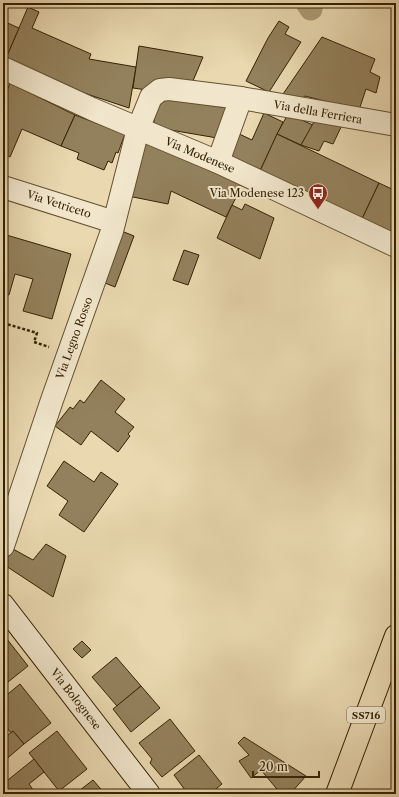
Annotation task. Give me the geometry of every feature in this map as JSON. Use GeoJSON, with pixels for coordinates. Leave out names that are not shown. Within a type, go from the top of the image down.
{"type":"FeatureCollection","features":[{"type":"Feature","properties":{"kind":"main road","name":"SS716"},"geometry":{"type":"LineString","coordinates":[[337,794],[396,636]]}},
{"type":"Feature","properties":{"kind":"street","name":"Via Modenese"},"geometry":{"type":"LineString","coordinates":[[3,68],[64,97],[218,162],[396,246]]}},
{"type":"Feature","properties":{"kind":"street","name":"Via della Ferriera"},"geometry":{"type":"LineString","coordinates":[[138,129],[151,97],[160,90],[169,89],[240,98],[396,125]]}},
{"type":"Feature","properties":{"kind":"street"},"geometry":{"type":"LineString","coordinates":[[218,162],[240,98]]}},
{"type":"Feature","properties":{"kind":"street","name":"Via Legno Rosso"},"geometry":{"type":"LineString","coordinates":[[3,546],[114,222],[138,129]]}},
{"type":"Feature","properties":{"kind":"street","name":"Via Vetriceto"},"geometry":{"type":"LineString","coordinates":[[3,187],[114,222]]}},
{"type":"Feature","properties":{"kind":"street","name":"Via Bolognese"},"geometry":{"type":"LineString","coordinates":[[3,605],[149,794]]}},
{"type":"Feature","properties":{"kind":"path"},"geometry":{"type":"LineString","coordinates":[[3,323],[37,333],[34,342],[69,353]]}},
{"type":"Feature","properties":{"kind":"building"},"geometry":{"type":"Polygon","coordinates":[[[28,7],[39,12],[32,28],[91,54],[89,59],[136,67],[129,108],[41,77],[6,58],[28,7]]]}},
{"type":"Feature","properties":{"kind":"building"},"geometry":{"type":"Polygon","coordinates":[[[3,21],[19,28],[6,58],[3,56],[3,21]]]}},
{"type":"Feature","properties":{"kind":"building"},"geometry":{"type":"Polygon","coordinates":[[[279,21],[289,27],[285,34],[301,42],[269,92],[246,81],[268,38],[279,21]]]}},
{"type":"Feature","properties":{"kind":"building"},"geometry":{"type":"Polygon","coordinates":[[[322,37],[375,59],[370,72],[380,77],[376,93],[366,89],[359,110],[305,96],[298,101],[281,97],[322,37]]]}},
{"type":"Feature","properties":{"kind":"building"},"geometry":{"type":"Polygon","coordinates":[[[139,46],[203,57],[190,88],[154,91],[133,88],[139,46]]]}},
{"type":"Feature","properties":{"kind":"building"},"geometry":{"type":"Polygon","coordinates":[[[10,83],[75,115],[61,146],[22,129],[10,157],[3,153],[3,101],[10,83]]]}},
{"type":"Feature","properties":{"kind":"building"},"geometry":{"type":"Polygon","coordinates":[[[3,88],[7,90],[3,101],[3,88]]]}},
{"type":"Feature","properties":{"kind":"building"},"geometry":{"type":"Polygon","coordinates":[[[158,96],[228,108],[223,139],[153,127],[158,96]]]}},
{"type":"Feature","properties":{"kind":"building"},"geometry":{"type":"Polygon","coordinates":[[[264,113],[283,122],[260,171],[225,154],[235,132],[252,140],[264,113]]]}},
{"type":"Feature","properties":{"kind":"building"},"geometry":{"type":"Polygon","coordinates":[[[288,114],[313,125],[301,145],[277,134],[288,114]]]}},
{"type":"Feature","properties":{"kind":"building"},"geometry":{"type":"Polygon","coordinates":[[[75,115],[125,134],[118,153],[116,152],[112,163],[108,161],[104,170],[77,159],[79,153],[61,146],[75,115]]]}},
{"type":"Feature","properties":{"kind":"building"},"geometry":{"type":"Polygon","coordinates":[[[316,118],[343,123],[333,144],[324,141],[319,151],[301,145],[316,118]]]}},
{"type":"Feature","properties":{"kind":"building"},"geometry":{"type":"Polygon","coordinates":[[[277,134],[379,183],[362,219],[260,171],[277,134]]]}},
{"type":"Feature","properties":{"kind":"building"},"geometry":{"type":"Polygon","coordinates":[[[139,140],[244,182],[226,217],[171,191],[168,204],[128,196],[139,140]]]}},
{"type":"Feature","properties":{"kind":"building"},"geometry":{"type":"Polygon","coordinates":[[[379,183],[396,191],[396,234],[362,219],[379,183]]]}},
{"type":"Feature","properties":{"kind":"building"},"geometry":{"type":"Polygon","coordinates":[[[245,204],[274,218],[260,259],[217,238],[232,205],[242,210],[245,204]]]}},
{"type":"Feature","properties":{"kind":"building"},"geometry":{"type":"Polygon","coordinates":[[[119,230],[134,236],[115,287],[100,281],[119,230]]]}},
{"type":"Feature","properties":{"kind":"building"},"geometry":{"type":"Polygon","coordinates":[[[3,234],[71,254],[52,319],[23,311],[33,279],[15,274],[9,295],[3,293],[3,234]]]}},
{"type":"Feature","properties":{"kind":"building"},"geometry":{"type":"Polygon","coordinates":[[[184,250],[199,255],[188,285],[173,280],[184,250]]]}},
{"type":"Feature","properties":{"kind":"building"},"geometry":{"type":"Polygon","coordinates":[[[101,380],[125,399],[115,412],[134,427],[128,434],[130,436],[118,452],[91,431],[81,445],[55,426],[70,407],[73,409],[80,400],[84,403],[101,380]]]}},
{"type":"Feature","properties":{"kind":"building"},"geometry":{"type":"Polygon","coordinates":[[[64,461],[94,482],[101,472],[118,484],[84,532],[59,515],[68,501],[47,486],[64,461]]]}},
{"type":"Feature","properties":{"kind":"building"},"geometry":{"type":"Polygon","coordinates":[[[46,544],[66,556],[53,597],[3,564],[13,549],[33,560],[46,544]]]}},
{"type":"Feature","properties":{"kind":"building"},"geometry":{"type":"Polygon","coordinates":[[[3,634],[28,666],[3,686],[3,634]]]}},
{"type":"Feature","properties":{"kind":"building"},"geometry":{"type":"Polygon","coordinates":[[[82,641],[91,650],[82,658],[73,649],[82,641]]]}},
{"type":"Feature","properties":{"kind":"building"},"geometry":{"type":"Polygon","coordinates":[[[116,657],[141,686],[117,706],[92,677],[116,657]]]}},
{"type":"Feature","properties":{"kind":"building"},"geometry":{"type":"Polygon","coordinates":[[[20,684],[51,723],[24,744],[13,731],[11,733],[3,723],[3,698],[20,684]]]}},
{"type":"Feature","properties":{"kind":"building"},"geometry":{"type":"Polygon","coordinates":[[[141,686],[160,708],[131,732],[113,709],[141,686]]]}},
{"type":"Feature","properties":{"kind":"building"},"geometry":{"type":"Polygon","coordinates":[[[170,719],[195,751],[162,777],[150,763],[152,759],[139,743],[170,719]]]}},
{"type":"Feature","properties":{"kind":"building"},"geometry":{"type":"Polygon","coordinates":[[[13,731],[24,744],[3,762],[3,739],[13,731]]]}},
{"type":"Feature","properties":{"kind":"building"},"geometry":{"type":"Polygon","coordinates":[[[57,731],[87,769],[59,791],[29,753],[57,731]]]}},
{"type":"Feature","properties":{"kind":"building"},"geometry":{"type":"Polygon","coordinates":[[[244,737],[306,776],[290,794],[281,794],[261,770],[251,778],[239,761],[249,755],[238,743],[244,737]]]}},
{"type":"Feature","properties":{"kind":"building"},"geometry":{"type":"Polygon","coordinates":[[[199,755],[222,784],[210,794],[179,794],[185,790],[174,775],[199,755]]]}},
{"type":"Feature","properties":{"kind":"building"},"geometry":{"type":"Polygon","coordinates":[[[34,759],[44,772],[29,784],[36,794],[3,794],[3,784],[34,759]]]}},
{"type":"Feature","properties":{"kind":"building"},"geometry":{"type":"Polygon","coordinates":[[[93,780],[105,794],[75,794],[93,780]]]}},
{"type":"Feature","properties":{"kind":"waterway"},"geometry":{"type":"LineString","coordinates":[[307,3],[311,9]]}},
{"type":"Feature","properties":{"kind":"place","name":"Via Modenese 123"},"geometry":{"type":"Point","coordinates":[318,210]}}]}
